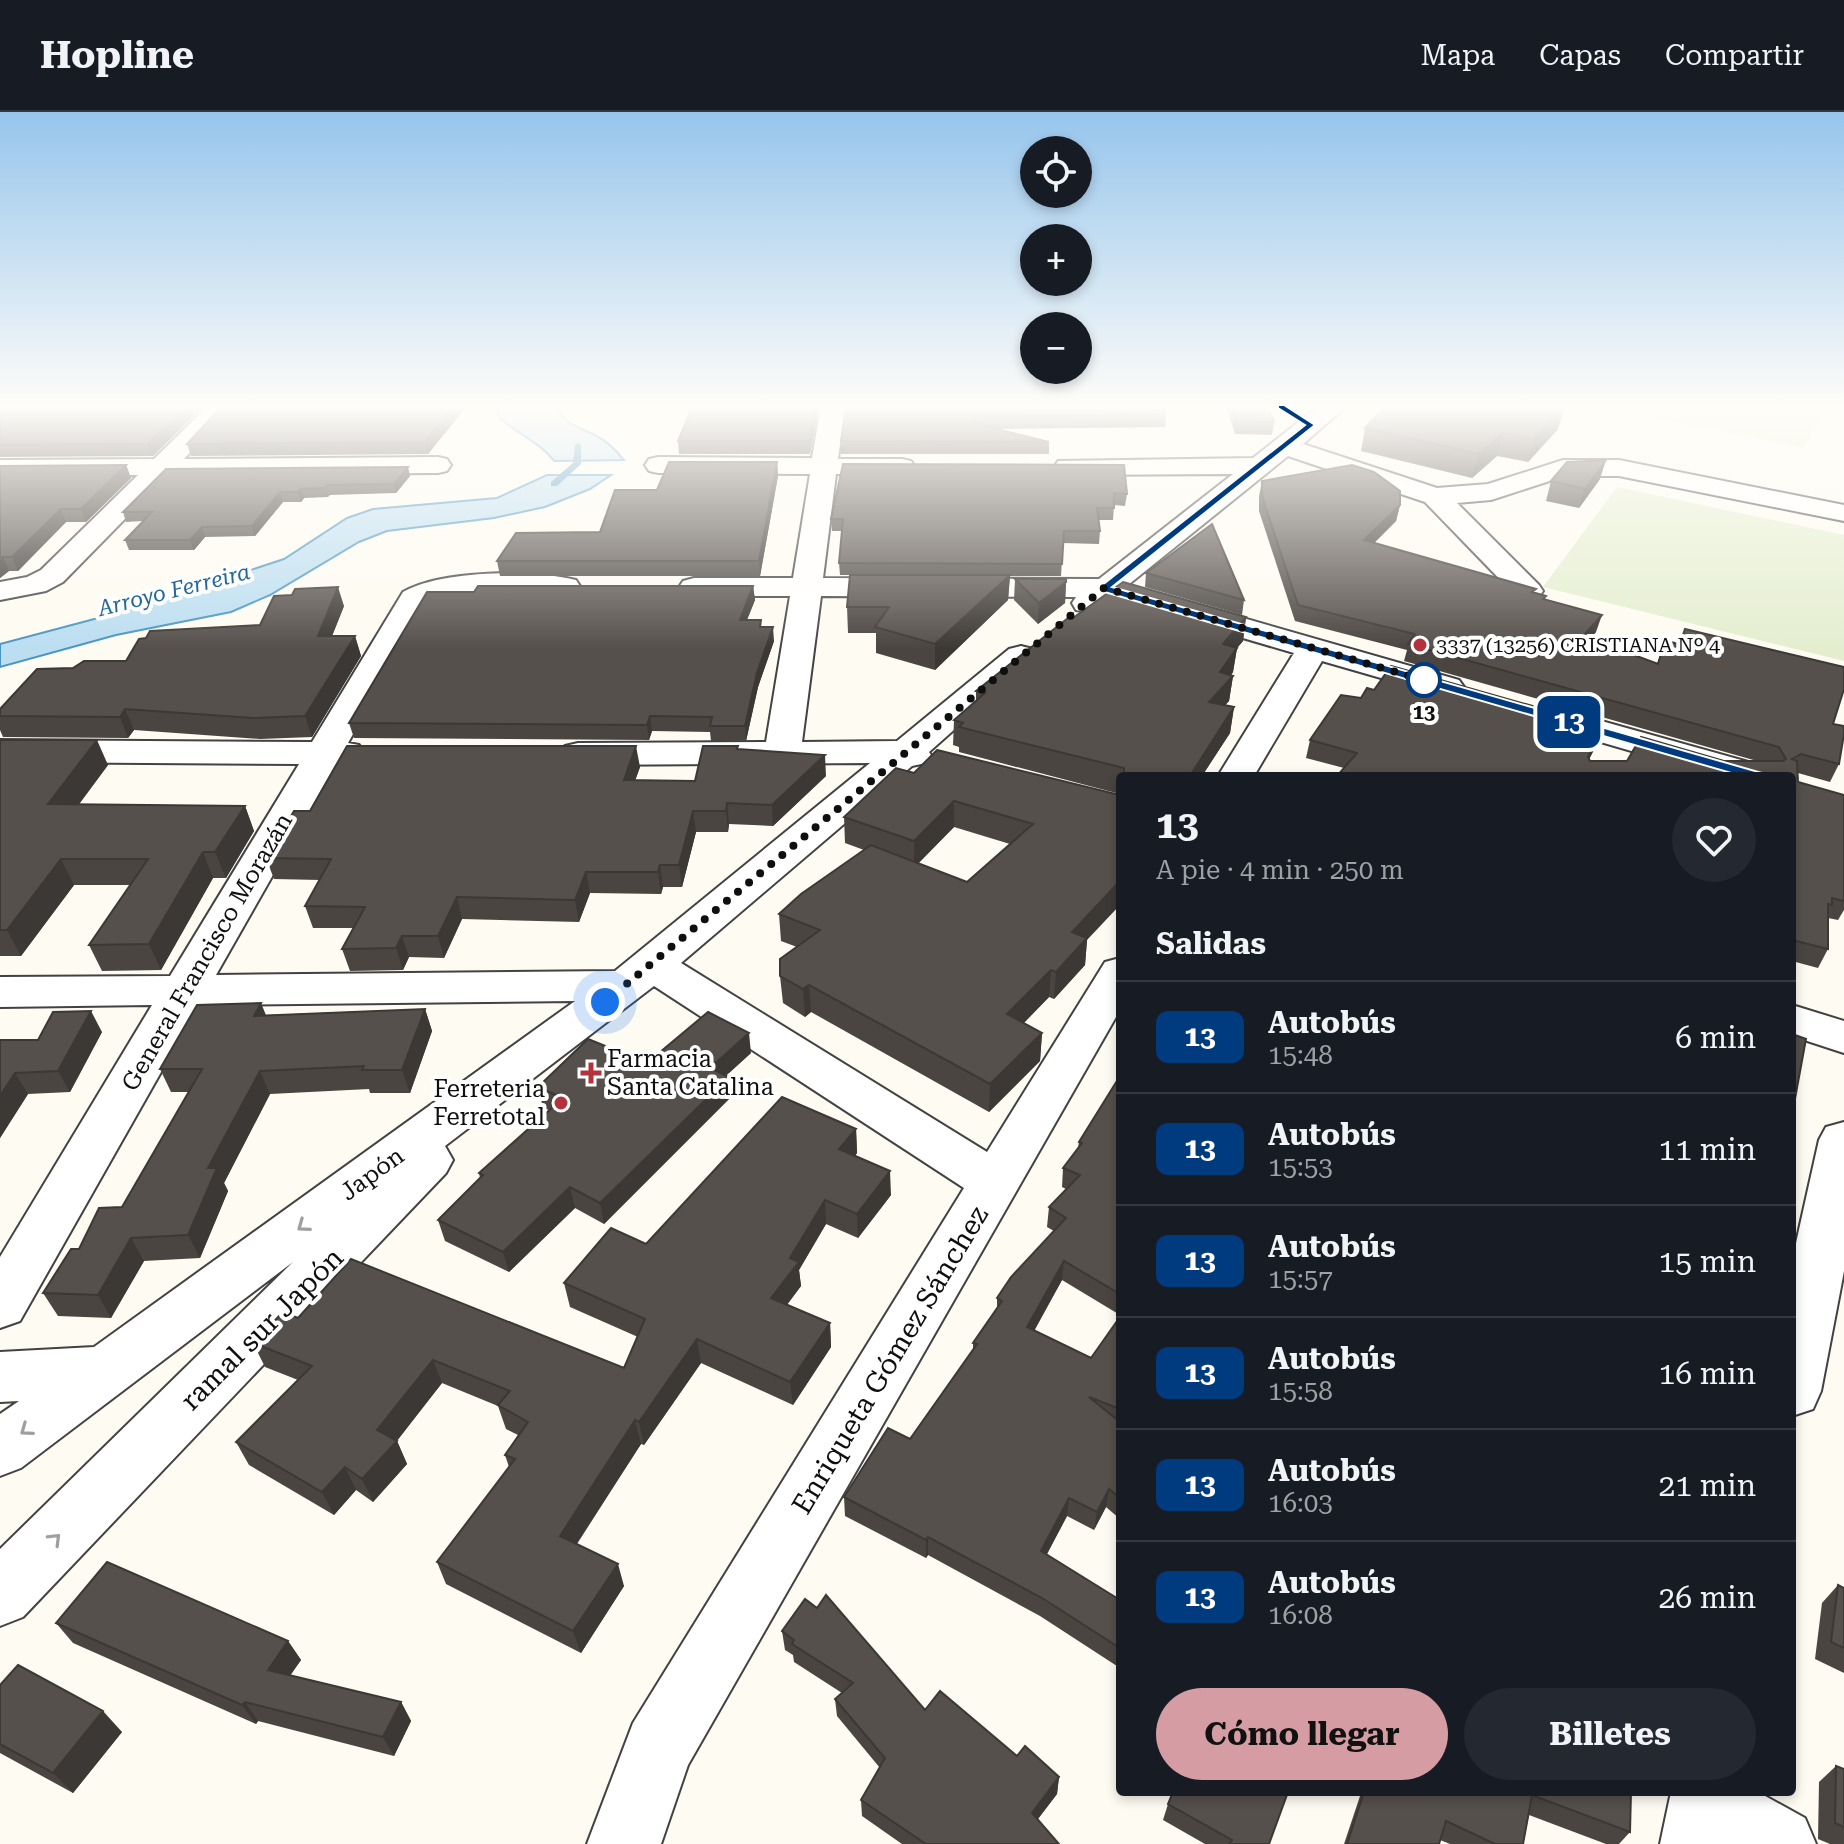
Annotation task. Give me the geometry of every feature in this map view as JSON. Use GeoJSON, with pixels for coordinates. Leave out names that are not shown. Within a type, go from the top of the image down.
{"type":"FeatureCollection","features":[{"type":"Feature","properties":{"kind":"street"},"geometry":{"type":"LineString","coordinates":[[0,591],[26,588],[52,576],[141,487]]}},
{"type":"Feature","properties":{"kind":"street"},"geometry":{"type":"LineString","coordinates":[[782,755],[821,487]]}},
{"type":"Feature","properties":{"kind":"street","name":"Japón"},"geometry":{"type":"LineString","coordinates":[[0,1449],[639,976],[903,752],[1233,487]]}},
{"type":"Feature","properties":{"kind":"street"},"geometry":{"type":"LineString","coordinates":[[1407,487],[1435,496],[1465,496],[1507,487]]}},
{"type":"Feature","properties":{"kind":"street"},"geometry":{"type":"LineString","coordinates":[[1713,487],[1844,513]]}},
{"type":"Feature","properties":{"kind":"street"},"geometry":{"type":"LineString","coordinates":[[1435,496],[1528,591]]}},
{"type":"Feature","properties":{"kind":"street","name":"General Francisco Morazán"},"geometry":{"type":"LineString","coordinates":[[0,1305],[414,599],[421,592],[447,586],[588,587]]}},
{"type":"Feature","properties":{"kind":"street"},"geometry":{"type":"LineString","coordinates":[[666,587],[1104,588],[1475,695]]}},
{"type":"Feature","properties":{"kind":"street"},"geometry":{"type":"LineString","coordinates":[[1238,772],[1313,648]]}},
{"type":"Feature","properties":{"kind":"street"},"geometry":{"type":"LineString","coordinates":[[1519,707],[1615,750],[1735,772]]}},
{"type":"Feature","properties":{"kind":"street"},"geometry":{"type":"LineString","coordinates":[[0,751],[386,753]]}},
{"type":"Feature","properties":{"kind":"street"},"geometry":{"type":"LineString","coordinates":[[544,754],[903,752],[947,764]]}},
{"type":"Feature","properties":{"kind":"street"},"geometry":{"type":"LineString","coordinates":[[0,992],[184,990],[639,976],[996,1183]]}},
{"type":"Feature","properties":{"kind":"street","name":"Enriqueta Gómez Sánchez"},"geometry":{"type":"LineString","coordinates":[[624,1844],[658,1748],[1116,979]]}},
{"type":"Feature","properties":{"kind":"street"},"geometry":{"type":"LineString","coordinates":[[1796,1021],[1844,1037]]}},
{"type":"Feature","properties":{"kind":"street","name":"ramal sur Japón"},"geometry":{"type":"LineString","coordinates":[[0,1594],[523,1063]]}},
{"type":"Feature","properties":{"kind":"street"},"geometry":{"type":"LineString","coordinates":[[1796,1372],[1844,1140]]}},
{"type":"Feature","properties":{"kind":"street"},"geometry":{"type":"LineString","coordinates":[[0,1377],[106,1371]]}},
{"type":"Feature","properties":{"kind":"street"},"geometry":{"type":"LineString","coordinates":[[1703,1813],[1779,1844]]}},
{"type":"Feature","properties":{"kind":"green space"},"geometry":{"type":"Polygon","coordinates":[[[1617,487],[1844,535],[1844,661],[1543,587],[1617,487]]]}},
{"type":"Feature","properties":{"kind":"water"},"geometry":{"type":"Polygon","coordinates":[[[521,487],[593,487],[545,507],[494,518],[387,531],[359,542],[270,595],[231,612],[116,635],[0,667],[0,644],[132,609],[284,559],[347,518],[373,509],[497,498],[521,487]]]}},
{"type":"Feature","properties":{"kind":"building"},"geometry":{"type":"Polygon","coordinates":[[[0,487],[104,487],[81,509],[61,509],[12,557],[0,560],[0,487]]]}},
{"type":"Feature","properties":{"kind":"building"},"geometry":{"type":"Polygon","coordinates":[[[148,487],[326,487],[280,492],[252,526],[202,527],[190,540],[125,540],[152,512],[123,512],[148,487]]]}},
{"type":"Feature","properties":{"kind":"building"},"geometry":{"type":"Polygon","coordinates":[[[658,487],[772,487],[759,561],[497,561],[516,533],[600,532],[615,490],[657,490],[658,487]]]}},
{"type":"Feature","properties":{"kind":"building"},"geometry":{"type":"Polygon","coordinates":[[[838,487],[1126,487],[1127,494],[1114,493],[1114,508],[1097,508],[1100,531],[1064,531],[1062,564],[839,563],[843,519],[831,519],[838,487]]]}},
{"type":"Feature","properties":{"kind":"building"},"geometry":{"type":"Polygon","coordinates":[[[1262,487],[1394,487],[1400,491],[1400,505],[1364,540],[1536,589],[1532,592],[1546,596],[1543,599],[1602,615],[1583,636],[1658,664],[1665,641],[1680,644],[1685,629],[1844,667],[1844,689],[1833,724],[1844,726],[1839,764],[1801,754],[1792,759],[1797,761],[1798,782],[1844,795],[1844,901],[1832,898],[1832,905],[1828,904],[1828,949],[1796,941],[1796,772],[1340,772],[1357,753],[1310,740],[1341,695],[1361,698],[1367,688],[1374,690],[1391,666],[1603,726],[1588,757],[1590,761],[1627,761],[1641,737],[1724,761],[1786,759],[1779,747],[1408,644],[1415,634],[1298,605],[1262,496],[1262,487]]]}},
{"type":"Feature","properties":{"kind":"building"},"geometry":{"type":"Polygon","coordinates":[[[1212,524],[1244,600],[1146,573],[1212,524]]]}},
{"type":"Feature","properties":{"kind":"building"},"geometry":{"type":"Polygon","coordinates":[[[850,575],[1010,575],[935,644],[875,627],[889,607],[847,607],[850,575]]]}},
{"type":"Feature","properties":{"kind":"building"},"geometry":{"type":"Polygon","coordinates":[[[1015,579],[1066,579],[1066,582],[1039,603],[1015,579]]]}},
{"type":"Feature","properties":{"kind":"building"},"geometry":{"type":"Polygon","coordinates":[[[1123,582],[1246,617],[1223,644],[1237,648],[1220,672],[1233,676],[1209,702],[1234,707],[1193,772],[1124,772],[1124,768],[959,727],[963,723],[954,720],[985,693],[976,691],[1073,614],[1073,618],[1123,582]]]}},
{"type":"Feature","properties":{"kind":"building"},"geometry":{"type":"Polygon","coordinates":[[[478,586],[753,586],[740,620],[761,620],[760,627],[773,627],[757,673],[745,726],[710,726],[712,717],[650,716],[647,725],[349,723],[427,592],[474,592],[478,586]]]}},
{"type":"Feature","properties":{"kind":"building"},"geometry":{"type":"Polygon","coordinates":[[[338,587],[318,636],[355,636],[305,716],[253,718],[125,709],[120,717],[0,716],[0,709],[37,669],[73,668],[84,661],[126,661],[139,639],[146,638],[150,631],[260,625],[274,596],[292,595],[295,589],[338,587]]]}},
{"type":"Feature","properties":{"kind":"building"},"geometry":{"type":"Polygon","coordinates":[[[0,740],[97,740],[48,804],[245,806],[215,852],[203,852],[149,944],[89,945],[148,859],[61,859],[7,930],[0,930],[0,740]]]}},
{"type":"Feature","properties":{"kind":"building"},"geometry":{"type":"Polygon","coordinates":[[[347,746],[636,746],[624,780],[695,781],[703,746],[738,746],[737,749],[825,755],[772,805],[727,803],[726,811],[693,811],[679,865],[660,865],[658,872],[586,872],[575,900],[457,897],[438,936],[402,936],[396,948],[342,949],[365,907],[305,906],[331,859],[266,858],[294,811],[310,811],[347,746]]]}},
{"type":"Feature","properties":{"kind":"building"},"geometry":{"type":"Polygon","coordinates":[[[937,750],[1116,794],[1116,885],[1072,932],[1087,938],[1056,972],[1051,970],[1007,1014],[1042,1033],[990,1084],[809,985],[803,989],[780,976],[780,959],[820,930],[779,914],[801,894],[871,845],[967,882],[1033,824],[954,801],[914,841],[844,817],[896,768],[914,773],[937,750]]]}},
{"type":"Feature","properties":{"kind":"building"},"geometry":{"type":"Polygon","coordinates":[[[261,1003],[254,1016],[425,1009],[402,1070],[362,1070],[364,1066],[260,1071],[208,1168],[217,1168],[188,1235],[131,1238],[98,1295],[43,1293],[71,1249],[79,1249],[99,1208],[122,1207],[202,1069],[160,1069],[197,1005],[261,1003]]]}},
{"type":"Feature","properties":{"kind":"building"},"geometry":{"type":"Polygon","coordinates":[[[91,1011],[58,1071],[15,1073],[0,1096],[0,1040],[38,1040],[53,1012],[91,1011]]]}},
{"type":"Feature","properties":{"kind":"building"},"geometry":{"type":"Polygon","coordinates":[[[708,1012],[749,1033],[710,1068],[729,1077],[600,1203],[570,1187],[503,1252],[438,1220],[483,1175],[479,1173],[563,1098],[538,1087],[588,1039],[647,1063],[708,1012]]]}},
{"type":"Feature","properties":{"kind":"building"},"geometry":{"type":"Polygon","coordinates":[[[1796,1035],[1806,1039],[1796,1093],[1796,1035]]]}},
{"type":"Feature","properties":{"kind":"building"},"geometry":{"type":"Polygon","coordinates":[[[1116,1082],[1116,1292],[1064,1261],[1027,1327],[1091,1358],[1116,1323],[1116,1407],[1089,1397],[1116,1419],[1116,1495],[1109,1489],[1097,1512],[1069,1498],[1041,1551],[1116,1598],[1116,1645],[1042,1598],[928,1537],[926,1540],[844,1497],[888,1428],[910,1439],[977,1344],[973,1343],[1002,1301],[997,1298],[1011,1277],[1066,1218],[1049,1207],[1080,1175],[1063,1168],[1082,1143],[1079,1142],[1116,1082]]]}},
{"type":"Feature","properties":{"kind":"building"},"geometry":{"type":"Polygon","coordinates":[[[782,1097],[856,1129],[839,1149],[890,1171],[857,1214],[825,1200],[790,1258],[799,1262],[771,1298],[830,1323],[790,1382],[697,1339],[639,1422],[635,1420],[560,1536],[618,1564],[573,1631],[437,1562],[515,1459],[505,1455],[528,1422],[498,1405],[510,1391],[433,1360],[377,1430],[397,1441],[362,1479],[345,1467],[322,1492],[236,1442],[312,1366],[253,1343],[283,1312],[298,1318],[351,1259],[624,1368],[645,1319],[564,1283],[611,1228],[646,1244],[782,1097]]]}},
{"type":"Feature","properties":{"kind":"building"},"geometry":{"type":"Polygon","coordinates":[[[107,1562],[288,1641],[268,1670],[401,1702],[383,1737],[245,1702],[242,1705],[56,1623],[107,1562]]]}},
{"type":"Feature","properties":{"kind":"building"},"geometry":{"type":"Polygon","coordinates":[[[1838,1585],[1844,1588],[1844,1648],[1831,1642],[1838,1585]]]}},
{"type":"Feature","properties":{"kind":"building"},"geometry":{"type":"Polygon","coordinates":[[[826,1595],[925,1710],[940,1691],[1017,1756],[1025,1746],[1059,1777],[1032,1813],[1059,1844],[926,1844],[861,1800],[885,1758],[835,1699],[853,1683],[792,1644],[794,1640],[782,1631],[805,1599],[817,1608],[826,1595]]]}},
{"type":"Feature","properties":{"kind":"building"},"geometry":{"type":"Polygon","coordinates":[[[18,1665],[103,1711],[53,1773],[0,1744],[0,1685],[18,1665]]]}},
{"type":"Feature","properties":{"kind":"building"},"geometry":{"type":"Polygon","coordinates":[[[1836,1766],[1844,1769],[1844,1827],[1835,1823],[1836,1766]]]}},
{"type":"Feature","properties":{"kind":"building"},"geometry":{"type":"Polygon","coordinates":[[[1171,1796],[1287,1796],[1269,1844],[1229,1844],[1232,1840],[1168,1804],[1171,1796]]]}},
{"type":"Feature","properties":{"kind":"building"},"geometry":{"type":"Polygon","coordinates":[[[1363,1796],[1532,1796],[1523,1844],[1495,1844],[1446,1821],[1439,1844],[1347,1844],[1363,1796]]]}},
{"type":"Feature","properties":{"kind":"building"},"geometry":{"type":"Polygon","coordinates":[[[1535,1796],[1631,1796],[1630,1832],[1535,1796]]]}},
{"type":"Feature","properties":{"kind":"bus line","name":"13"},"geometry":{"type":"LineString","coordinates":[[1233,487],[1104,588],[1743,772]]}},
{"type":"Feature","properties":{"kind":"place","name":"3337 (13256) CRISTIANA Nº 4"},"geometry":{"type":"Point","coordinates":[1420,645]}},
{"type":"Feature","properties":{"kind":"place","name":"13"},"geometry":{"type":"Point","coordinates":[1424,680]}},
{"type":"Feature","properties":{"kind":"place","name":"Farmacia Santa Catalina"},"geometry":{"type":"Point","coordinates":[591,1073]}},
{"type":"Feature","properties":{"kind":"place","name":"Ferreteria Ferretotal"},"geometry":{"type":"Point","coordinates":[561,1103]}},
{"type":"Feature","properties":{"kind":"route"},"geometry":{"type":"LineString","coordinates":[[605,1002],[1104,588],[1424,680]]}},
{"type":"Feature","properties":{"kind":"water label","name":"Arroyo Ferreira"},"geometry":{"type":"Point","coordinates":[174,590]}}]}
